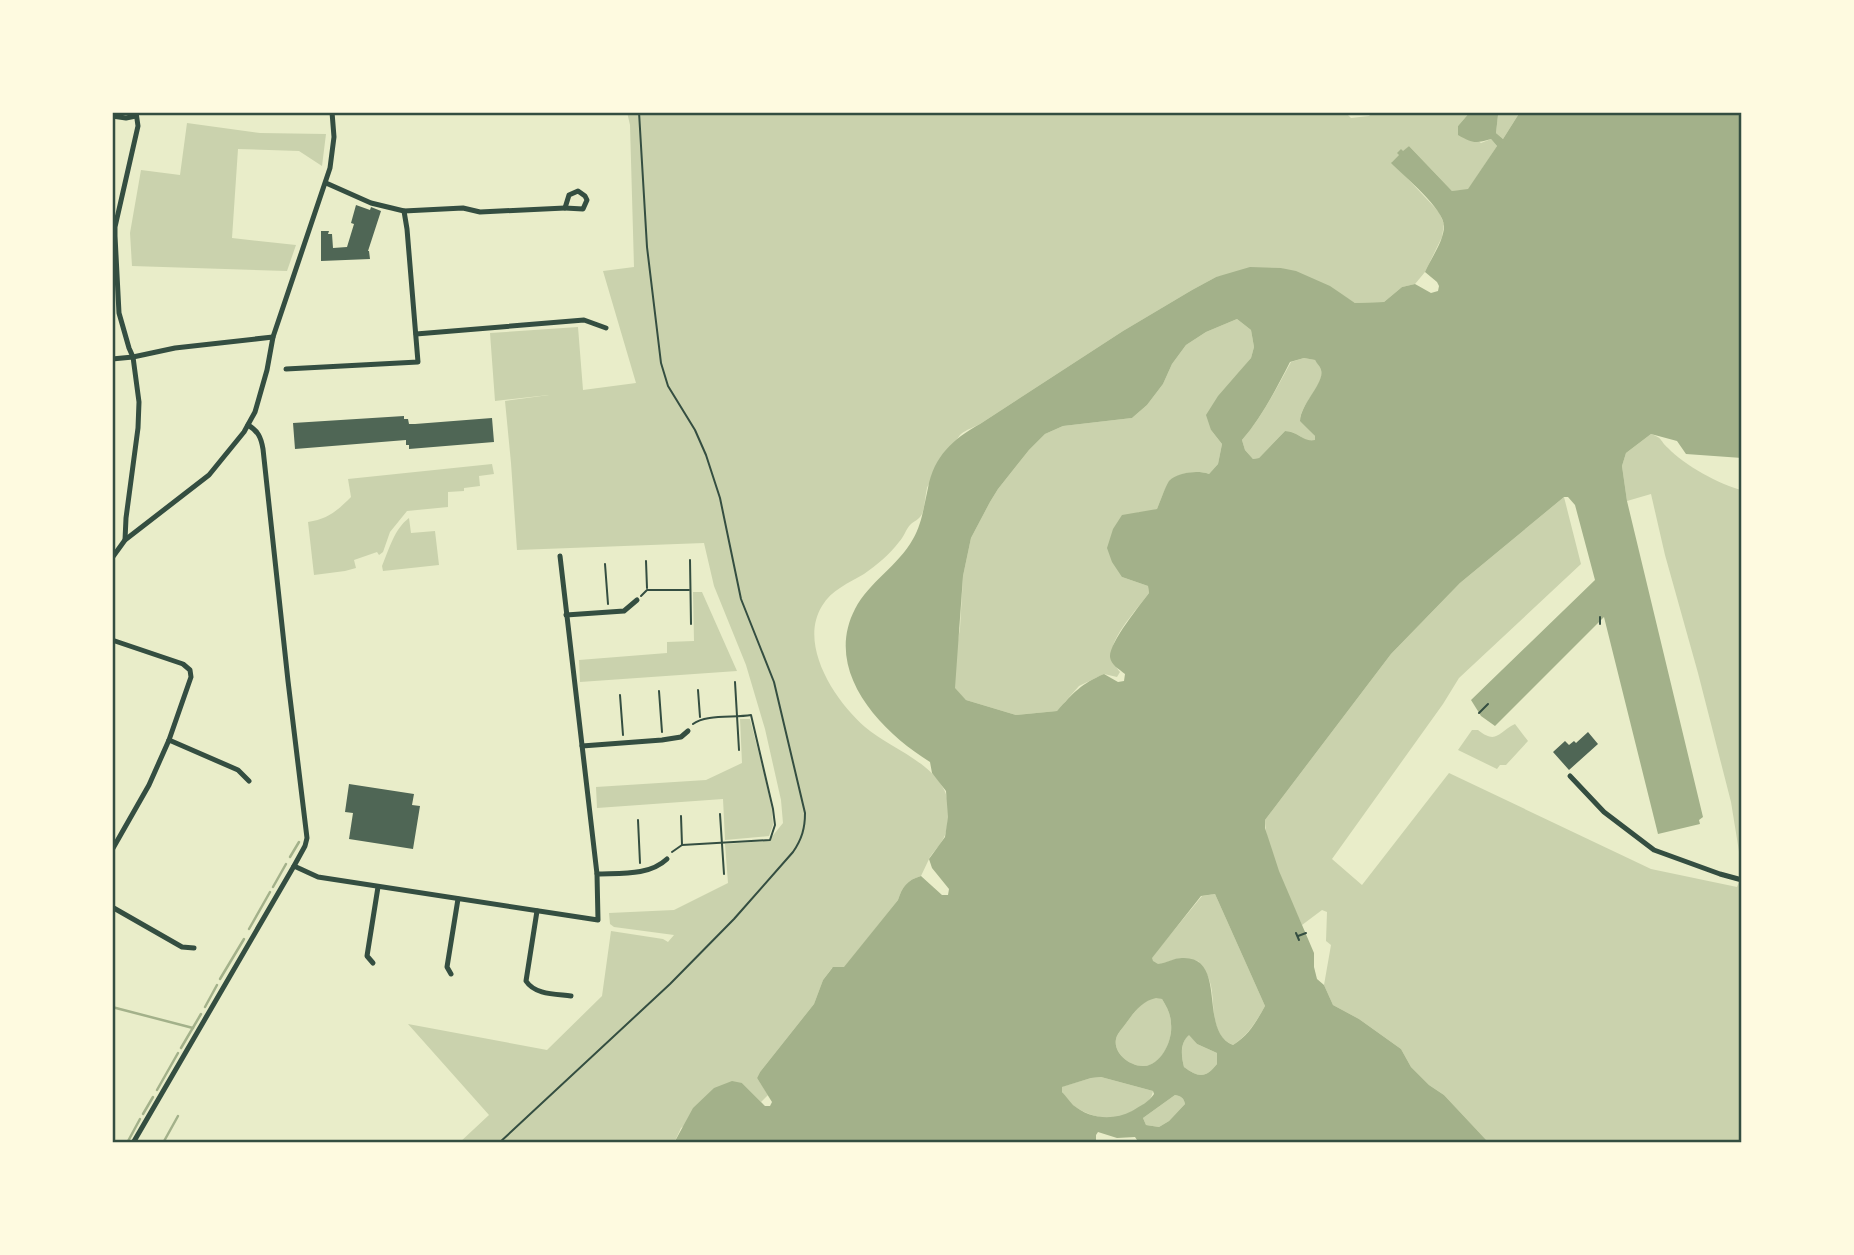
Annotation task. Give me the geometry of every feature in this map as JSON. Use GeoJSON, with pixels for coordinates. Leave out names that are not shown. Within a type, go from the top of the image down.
{"type":"FeatureCollection","features":[{"type":"Feature","properties":{"kind":"street"},"geometry":{"type":"LineString","coordinates":[[112,558],[125,540],[209,475],[227,455],[257,407],[273,337],[326,183],[333,152],[332,112]]}},
{"type":"Feature","properties":{"kind":"street"},"geometry":{"type":"LineString","coordinates":[[112,116],[126,118],[136,114],[138,126],[113,236],[119,313],[133,357],[139,402],[125,540]]}},
{"type":"Feature","properties":{"kind":"street"},"geometry":{"type":"LineString","coordinates":[[326,183],[371,203],[404,211],[463,208],[480,212],[583,209],[586,195],[573,192],[569,195],[565,208]]}},
{"type":"Feature","properties":{"kind":"street"},"geometry":{"type":"LineString","coordinates":[[286,369],[418,362],[404,211]]}},
{"type":"Feature","properties":{"kind":"street"},"geometry":{"type":"LineString","coordinates":[[416,334],[584,320],[607,328]]}},
{"type":"Feature","properties":{"kind":"street"},"geometry":{"type":"LineString","coordinates":[[112,359],[175,348],[273,337]]}},
{"type":"Feature","properties":{"kind":"street"},"geometry":{"type":"LineString","coordinates":[[133,1143],[305,846],[307,830],[289,694],[263,449],[257,430],[248,425]]}},
{"type":"Feature","properties":{"kind":"street"},"geometry":{"type":"LineString","coordinates":[[295,866],[318,877],[598,920],[597,874],[559,556]]}},
{"type":"Feature","properties":{"kind":"street"},"geometry":{"type":"LineString","coordinates":[[566,615],[624,611],[637,600]]}},
{"type":"Feature","properties":{"kind":"street"},"geometry":{"type":"LineString","coordinates":[[112,640],[183,664],[190,670],[191,677],[169,740],[149,785],[112,850]]}},
{"type":"Feature","properties":{"kind":"street"},"geometry":{"type":"LineString","coordinates":[[582,746],[662,740],[681,737],[688,731]]}},
{"type":"Feature","properties":{"kind":"street"},"geometry":{"type":"LineString","coordinates":[[169,740],[238,770],[249,781]]}},
{"type":"Feature","properties":{"kind":"street"},"geometry":{"type":"LineString","coordinates":[[1570,776],[1604,812],[1654,850],[1742,880]]}},
{"type":"Feature","properties":{"kind":"street"},"geometry":{"type":"LineString","coordinates":[[597,874],[651,871],[667,859]]}},
{"type":"Feature","properties":{"kind":"street"},"geometry":{"type":"LineString","coordinates":[[373,963],[368,956],[378,887]]}},
{"type":"Feature","properties":{"kind":"street"},"geometry":{"type":"LineString","coordinates":[[451,974],[447,967],[458,899]]}},
{"type":"Feature","properties":{"kind":"street"},"geometry":{"type":"LineString","coordinates":[[112,907],[182,947],[194,948]]}},
{"type":"Feature","properties":{"kind":"street"},"geometry":{"type":"LineString","coordinates":[[537,912],[526,982],[538,991],[571,996]]}},
{"type":"Feature","properties":{"kind":"path"},"geometry":{"type":"LineString","coordinates":[[499,1143],[609,1042],[733,919],[793,852],[800,842],[805,825],[805,813],[774,682],[741,599],[720,498],[706,455],[695,430],[668,386],[661,363],[647,247],[639,112]]}},
{"type":"Feature","properties":{"kind":"path"},"geometry":{"type":"LineString","coordinates":[[690,560],[691,624]]}},
{"type":"Feature","properties":{"kind":"path"},"geometry":{"type":"LineString","coordinates":[[646,561],[647,590]]}},
{"type":"Feature","properties":{"kind":"path"},"geometry":{"type":"LineString","coordinates":[[605,564],[608,612]]}},
{"type":"Feature","properties":{"kind":"path"},"geometry":{"type":"LineString","coordinates":[[637,600],[647,590],[690,590]]}},
{"type":"Feature","properties":{"kind":"path"},"geometry":{"type":"LineString","coordinates":[[1600,617],[1600,624]]}},
{"type":"Feature","properties":{"kind":"path"},"geometry":{"type":"LineString","coordinates":[[735,682],[738,750]]}},
{"type":"Feature","properties":{"kind":"path"},"geometry":{"type":"LineString","coordinates":[[698,690],[700,718]]}},
{"type":"Feature","properties":{"kind":"path"},"geometry":{"type":"LineString","coordinates":[[659,691],[662,740]]}},
{"type":"Feature","properties":{"kind":"path"},"geometry":{"type":"LineString","coordinates":[[620,695],[623,743]]}},
{"type":"Feature","properties":{"kind":"path"},"geometry":{"type":"LineString","coordinates":[[1479,713],[1488,704]]}},
{"type":"Feature","properties":{"kind":"path"},"geometry":{"type":"LineString","coordinates":[[667,859],[682,845],[770,839],[775,825],[774,810],[751,715],[737,718],[700,718],[688,731]]}},
{"type":"Feature","properties":{"kind":"path"},"geometry":{"type":"LineString","coordinates":[[720,814],[724,874]]}},
{"type":"Feature","properties":{"kind":"path"},"geometry":{"type":"LineString","coordinates":[[681,816],[682,845]]}},
{"type":"Feature","properties":{"kind":"path"},"geometry":{"type":"LineString","coordinates":[[638,820],[640,871]]}},
{"type":"Feature","properties":{"kind":"path"},"geometry":{"type":"LineString","coordinates":[[1298,936],[1306,933]]}},
{"type":"Feature","properties":{"kind":"shaded area"},"geometry":{"type":"Polygon","coordinates":[[[627,112],[1330,112],[1347,114],[1351,118],[1369,116],[1369,112],[1470,112],[1458,126],[1481,143],[1491,139],[1497,146],[1468,190],[1452,191],[1409,146],[1392,162],[1439,212],[1444,224],[1442,237],[1425,272],[1415,284],[1402,287],[1384,302],[1355,303],[1281,268],[1216,277],[1123,331],[961,434],[927,488],[921,516],[910,525],[883,560],[835,591],[826,600],[816,621],[814,638],[817,655],[832,688],[865,727],[915,760],[937,779],[945,791],[948,824],[944,838],[930,857],[921,876],[906,885],[898,900],[844,968],[832,968],[823,980],[814,1004],[760,1072],[757,1078],[768,1095],[761,1102],[742,1083],[681,1128],[674,1143],[459,1143],[489,1115],[408,1024],[547,1050],[602,996],[611,931],[668,942],[674,935],[614,927],[610,924],[609,913],[674,910],[728,883],[725,844],[767,841],[783,823],[781,800],[765,729],[746,665],[714,586],[704,543],[517,550],[505,401],[549,395],[495,401],[490,333],[578,327],[583,390],[636,383],[603,271],[634,267],[630,125],[627,112]]]}},
{"type":"Feature","properties":{"kind":"shaded area"},"geometry":{"type":"Polygon","coordinates":[[[1470,112],[1500,112],[1496,133],[1503,139],[1520,112],[1742,112],[1742,458],[1686,454],[1677,441],[1651,434],[1626,453],[1622,466],[1627,501],[1703,817],[1699,820],[1700,824],[1658,834],[1604,617],[1495,726],[1481,716],[1471,700],[1595,580],[1575,505],[1568,497],[1564,497],[1460,583],[1391,654],[1265,820],[1265,828],[1279,871],[1314,953],[1317,979],[1324,985],[1333,1005],[1359,1019],[1401,1049],[1411,1067],[1444,1095],[1489,1143],[1139,1143],[1135,1137],[1117,1138],[1098,1132],[1096,1140],[1099,1143],[674,1143],[693,1108],[714,1088],[732,1081],[742,1083],[765,1106],[770,1106],[772,1102],[757,1078],[814,1004],[823,980],[833,967],[844,967],[912,880],[921,876],[942,895],[948,895],[949,889],[932,868],[929,859],[945,837],[948,817],[946,791],[932,773],[930,762],[893,734],[862,697],[851,676],[846,655],[847,632],[855,609],[868,590],[900,558],[913,539],[921,521],[931,477],[946,450],[970,430],[1123,331],[1216,277],[1250,267],[1281,268],[1296,271],[1330,286],[1355,303],[1384,302],[1402,287],[1415,284],[1431,293],[1438,291],[1437,282],[1425,272],[1442,238],[1442,219],[1431,202],[1391,163],[1401,149],[1403,151],[1409,146],[1452,191],[1468,189],[1497,146],[1491,139],[1477,142],[1463,138],[1458,135],[1458,126],[1470,112]],[[1237,319],[1206,332],[1186,345],[1172,364],[1163,384],[1147,405],[1132,418],[1063,426],[1045,434],[998,489],[971,538],[963,576],[955,688],[966,700],[1016,715],[1057,711],[1078,689],[1104,674],[1118,682],[1124,681],[1125,674],[1111,660],[1111,651],[1126,624],[1149,593],[1148,586],[1122,577],[1112,562],[1107,548],[1113,529],[1122,515],[1157,509],[1167,484],[1173,478],[1188,473],[1209,474],[1218,464],[1222,444],[1211,430],[1206,415],[1218,396],[1251,358],[1254,347],[1251,330],[1237,319]],[[1304,358],[1290,362],[1262,412],[1242,440],[1245,450],[1253,459],[1259,458],[1285,431],[1315,440],[1315,436],[1300,421],[1304,407],[1320,381],[1321,370],[1315,360],[1304,358]],[[1215,894],[1201,896],[1152,958],[1158,964],[1177,958],[1197,961],[1210,982],[1217,1026],[1223,1038],[1233,1045],[1248,1032],[1265,1006],[1215,894]],[[1162,999],[1146,1002],[1134,1013],[1116,1039],[1120,1054],[1139,1066],[1150,1065],[1161,1056],[1168,1044],[1171,1030],[1169,1014],[1162,999]],[[1189,1035],[1184,1042],[1183,1063],[1189,1071],[1198,1075],[1206,1074],[1217,1064],[1217,1053],[1197,1044],[1189,1035]],[[1101,1077],[1062,1087],[1062,1092],[1073,1105],[1094,1116],[1102,1117],[1132,1111],[1154,1094],[1153,1091],[1101,1077]],[[1175,1095],[1143,1118],[1146,1125],[1159,1127],[1169,1121],[1185,1104],[1183,1099],[1175,1095]]]}},
{"type":"Feature","properties":{"kind":"shaded area"},"geometry":{"type":"Polygon","coordinates":[[[1500,112],[1520,112],[1503,139],[1496,133],[1500,112]]]}},
{"type":"Feature","properties":{"kind":"shaded area"},"geometry":{"type":"Polygon","coordinates":[[[187,123],[260,133],[326,134],[322,166],[299,151],[238,149],[232,238],[296,245],[287,271],[132,266],[130,233],[141,170],[180,175],[187,123]]]}},
{"type":"Feature","properties":{"kind":"shaded area"},"geometry":{"type":"Polygon","coordinates":[[[1237,319],[1251,330],[1254,347],[1251,358],[1238,374],[1211,430],[1222,444],[1218,464],[1209,474],[1194,472],[1178,476],[1168,484],[1157,509],[1138,512],[1122,577],[1148,586],[1149,593],[1124,625],[1113,646],[1113,660],[1120,672],[1117,677],[1104,674],[1079,686],[1057,711],[1016,715],[966,700],[954,688],[963,576],[971,538],[998,489],[1045,434],[1063,426],[1132,418],[1147,405],[1163,384],[1172,364],[1186,345],[1206,332],[1237,319]]]}},
{"type":"Feature","properties":{"kind":"shaded area"},"geometry":{"type":"Polygon","coordinates":[[[1304,358],[1315,360],[1322,375],[1304,407],[1300,420],[1315,436],[1315,441],[1285,431],[1259,458],[1253,459],[1245,450],[1242,440],[1291,362],[1304,358]]]}},
{"type":"Feature","properties":{"kind":"shaded area"},"geometry":{"type":"Polygon","coordinates":[[[1651,434],[1660,438],[1665,446],[1693,467],[1723,484],[1742,490],[1742,870],[1731,802],[1651,494],[1627,501],[1622,466],[1626,453],[1651,434]]]}},
{"type":"Feature","properties":{"kind":"shaded area"},"geometry":{"type":"Polygon","coordinates":[[[492,464],[494,474],[479,476],[480,486],[448,492],[448,507],[407,511],[390,532],[383,552],[379,555],[377,552],[354,560],[356,568],[314,575],[308,522],[332,514],[351,497],[348,479],[492,464]]]}},
{"type":"Feature","properties":{"kind":"shaded area"},"geometry":{"type":"Polygon","coordinates":[[[1564,497],[1581,564],[1459,678],[1332,859],[1362,885],[1449,773],[1651,869],[1737,887],[1739,882],[1742,883],[1742,1143],[1489,1143],[1444,1095],[1411,1067],[1401,1049],[1359,1019],[1333,1005],[1324,985],[1331,945],[1326,941],[1327,912],[1322,910],[1302,925],[1269,844],[1265,820],[1391,654],[1460,583],[1564,497]]]}},
{"type":"Feature","properties":{"kind":"shaded area"},"geometry":{"type":"Polygon","coordinates":[[[409,518],[411,533],[435,531],[439,565],[383,571],[382,566],[392,540],[409,518]]]}},
{"type":"Feature","properties":{"kind":"shaded area"},"geometry":{"type":"Polygon","coordinates":[[[693,592],[702,592],[737,671],[580,682],[579,660],[667,653],[667,642],[694,641],[693,592]]]}},
{"type":"Feature","properties":{"kind":"shaded area"},"geometry":{"type":"Polygon","coordinates":[[[740,719],[750,719],[763,769],[772,810],[773,825],[769,836],[725,840],[723,799],[597,808],[596,787],[706,780],[742,763],[740,719]]]}},
{"type":"Feature","properties":{"kind":"shaded area"},"geometry":{"type":"Polygon","coordinates":[[[1515,724],[1528,741],[1506,765],[1500,765],[1497,769],[1458,750],[1472,730],[1494,737],[1515,724]]]}},
{"type":"Feature","properties":{"kind":"shaded area"},"geometry":{"type":"Polygon","coordinates":[[[1215,894],[1265,1006],[1251,1028],[1233,1045],[1220,1035],[1210,982],[1198,961],[1180,958],[1158,965],[1152,961],[1152,957],[1202,896],[1215,894]]]}},
{"type":"Feature","properties":{"kind":"shaded area"},"geometry":{"type":"Polygon","coordinates":[[[1156,997],[1162,999],[1170,1017],[1168,1044],[1156,1062],[1139,1066],[1120,1054],[1116,1045],[1117,1037],[1138,1008],[1156,997]]]}},
{"type":"Feature","properties":{"kind":"shaded area"},"geometry":{"type":"Polygon","coordinates":[[[1189,1034],[1197,1044],[1217,1053],[1217,1064],[1206,1074],[1198,1075],[1184,1067],[1182,1049],[1189,1034]]]}},
{"type":"Feature","properties":{"kind":"shaded area"},"geometry":{"type":"Polygon","coordinates":[[[1101,1077],[1153,1091],[1147,1102],[1134,1111],[1114,1118],[1099,1117],[1082,1111],[1063,1094],[1061,1087],[1101,1077]]]}},
{"type":"Feature","properties":{"kind":"shaded area"},"geometry":{"type":"Polygon","coordinates":[[[1175,1095],[1182,1098],[1185,1104],[1169,1121],[1159,1127],[1146,1125],[1143,1118],[1175,1095]]]}},
{"type":"Feature","properties":{"kind":"building"},"geometry":{"type":"Polygon","coordinates":[[[356,205],[381,211],[368,251],[370,259],[321,261],[321,231],[329,231],[328,234],[332,234],[333,248],[347,247],[356,205]]]}},
{"type":"Feature","properties":{"kind":"building"},"geometry":{"type":"Polygon","coordinates":[[[404,416],[409,424],[492,418],[494,442],[409,449],[406,440],[295,449],[293,423],[404,416]]]}},
{"type":"Feature","properties":{"kind":"building"},"geometry":{"type":"Polygon","coordinates":[[[1588,732],[1598,744],[1569,770],[1553,752],[1565,741],[1569,745],[1574,741],[1576,743],[1588,732]]]}},
{"type":"Feature","properties":{"kind":"building"},"geometry":{"type":"Polygon","coordinates":[[[349,784],[414,794],[412,805],[420,806],[413,849],[349,839],[353,813],[345,812],[349,784]]]}},
{"type":"Feature","properties":{"kind":"waterway"},"geometry":{"type":"LineString","coordinates":[[290,857],[299,842]]}},
{"type":"Feature","properties":{"kind":"waterway"},"geometry":{"type":"LineString","coordinates":[[273,887],[286,864]]}},
{"type":"Feature","properties":{"kind":"waterway"},"geometry":{"type":"LineString","coordinates":[[249,929],[270,892]]}},
{"type":"Feature","properties":{"kind":"waterway"},"geometry":{"type":"LineString","coordinates":[[220,979],[244,939]]}},
{"type":"Feature","properties":{"kind":"waterway"},"geometry":{"type":"LineString","coordinates":[[205,1007],[217,985]]}},
{"type":"Feature","properties":{"kind":"waterway"},"geometry":{"type":"LineString","coordinates":[[112,1007],[193,1028]]}},
{"type":"Feature","properties":{"kind":"waterway"},"geometry":{"type":"LineString","coordinates":[[181,1048],[201,1014]]}},
{"type":"Feature","properties":{"kind":"waterway"},"geometry":{"type":"LineString","coordinates":[[157,1090],[178,1053]]}},
{"type":"Feature","properties":{"kind":"waterway"},"geometry":{"type":"LineString","coordinates":[[143,1114],[153,1097]]}},
{"type":"Feature","properties":{"kind":"waterway"},"geometry":{"type":"LineString","coordinates":[[163,1143],[178,1116]]}},
{"type":"Feature","properties":{"kind":"waterway"},"geometry":{"type":"LineString","coordinates":[[127,1143],[140,1119]]}}]}
